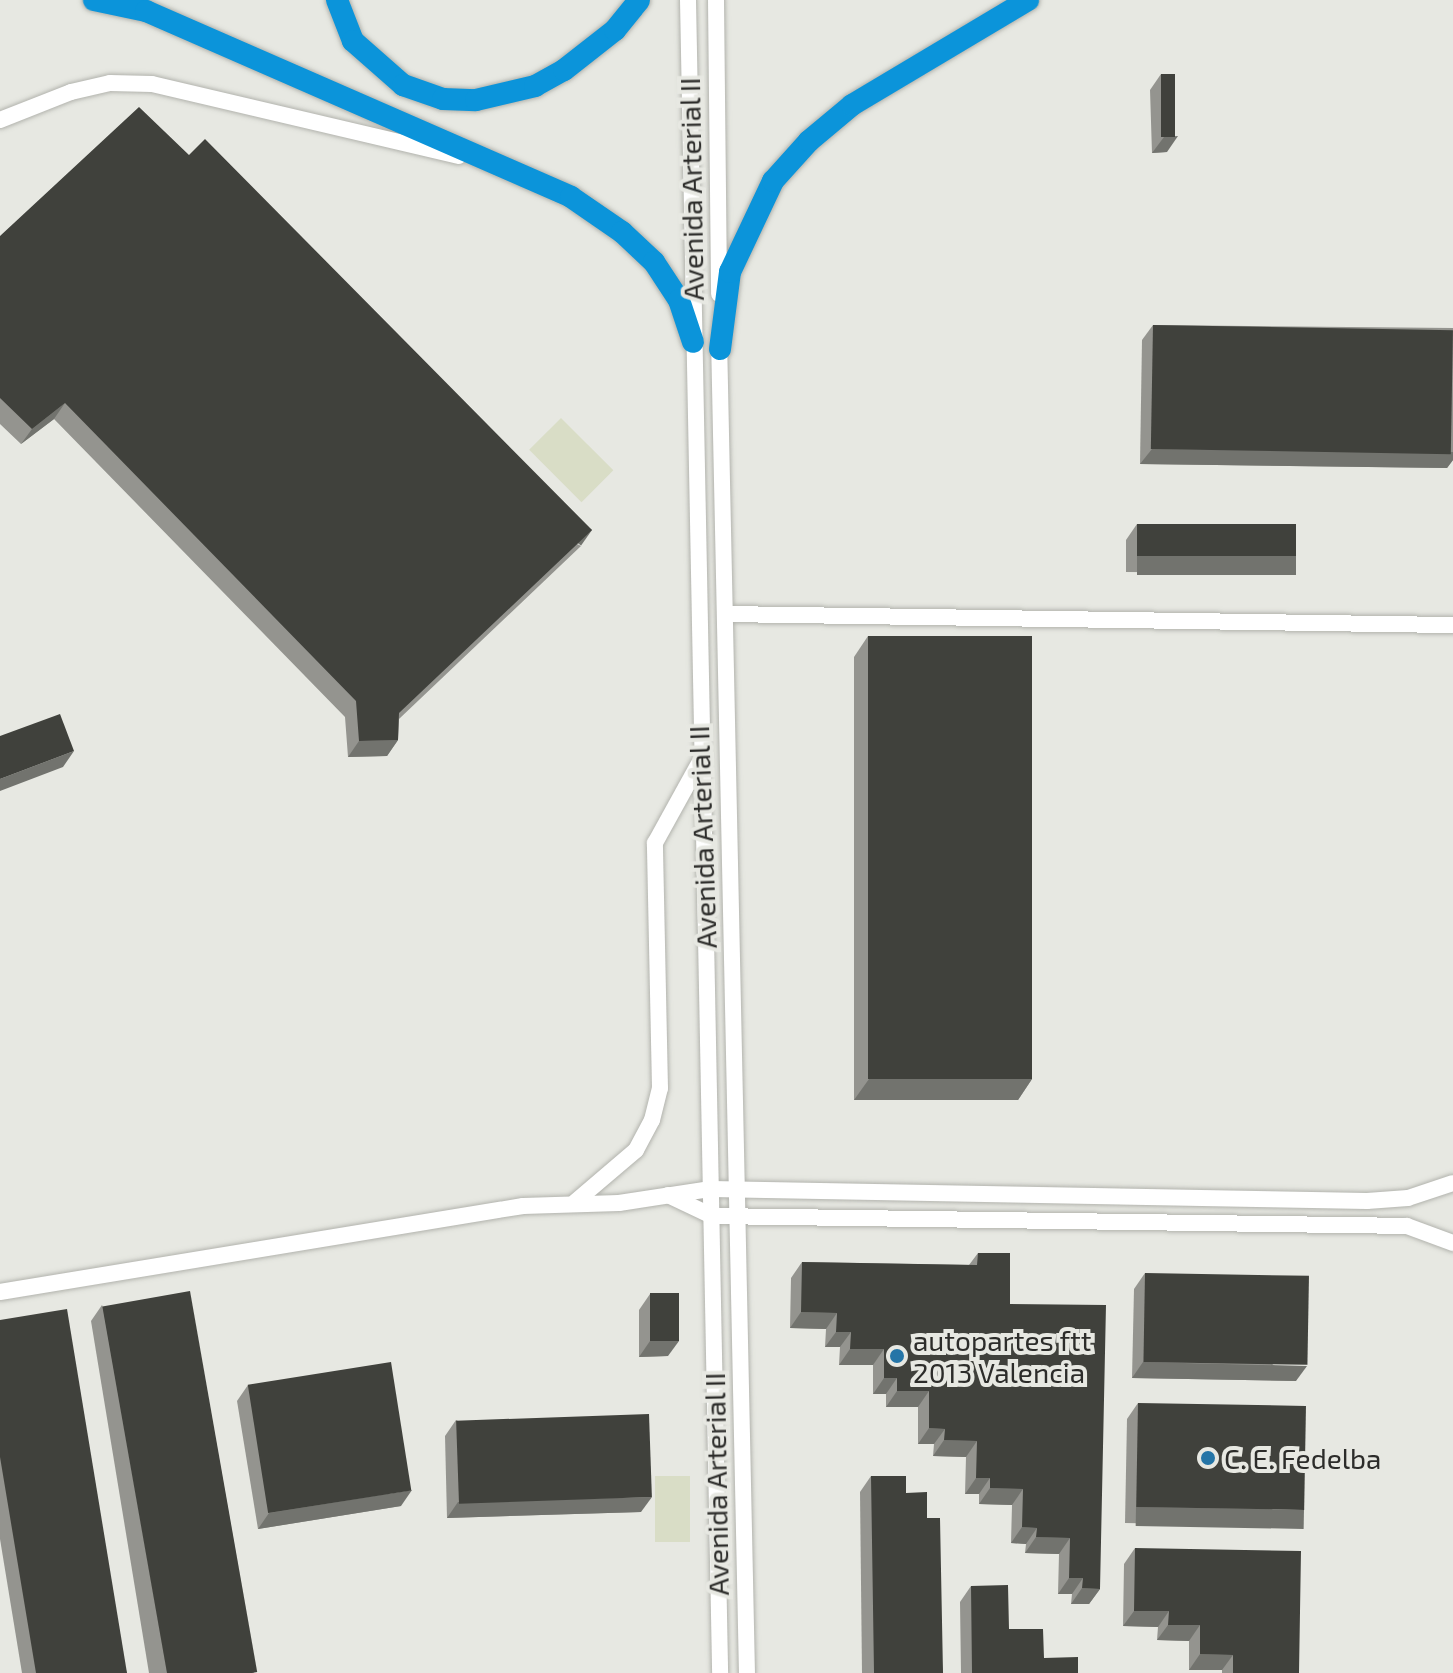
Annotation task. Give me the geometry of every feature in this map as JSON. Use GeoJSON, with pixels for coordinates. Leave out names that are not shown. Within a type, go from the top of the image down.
{"type":"FeatureCollection","features":[{"type":"Feature","properties":{"kind":"highway"},"geometry":{"type":"LineString","coordinates":[[94,0],[146,11],[336,98],[511,169],[571,197],[632,242],[679,300],[693,342]]}},
{"type":"Feature","properties":{"kind":"highway"},"geometry":{"type":"LineString","coordinates":[[337,0],[353,41],[403,85],[443,99],[476,100],[535,86],[564,70],[604,40],[639,0]]}},
{"type":"Feature","properties":{"kind":"highway"},"geometry":{"type":"LineString","coordinates":[[720,349],[730,272],[742,238],[782,171],[852,105],[1028,0]]}},
{"type":"Feature","properties":{"kind":"street","name":"Avenida Arterial II"},"geometry":{"type":"LineString","coordinates":[[688,0],[699,763],[712,1216],[720,1673]]}},
{"type":"Feature","properties":{"kind":"street","name":"Avenida Arterial II"},"geometry":{"type":"LineString","coordinates":[[716,0],[720,349],[740,1188],[747,1673]]}},
{"type":"Feature","properties":{"kind":"street"},"geometry":{"type":"LineString","coordinates":[[0,120],[71,92],[110,83],[152,84],[511,169]]}},
{"type":"Feature","properties":{"kind":"street"},"geometry":{"type":"LineString","coordinates":[[725,614],[1453,625]]}},
{"type":"Feature","properties":{"kind":"street"},"geometry":{"type":"LineString","coordinates":[[575,1202],[636,1150],[652,1120],[660,1088],[655,843],[699,763]]}},
{"type":"Feature","properties":{"kind":"street"},"geometry":{"type":"LineString","coordinates":[[0,1292],[575,1202],[711,1189],[1367,1201],[1408,1198],[1453,1183]]}},
{"type":"Feature","properties":{"kind":"street"},"geometry":{"type":"LineString","coordinates":[[668,1195],[712,1216],[1407,1226],[1453,1243]]}},
{"type":"Feature","properties":{"kind":"green space"},"geometry":{"type":"Polygon","coordinates":[[[561,418],[613,470],[582,502],[529,450],[561,418]]]}},
{"type":"Feature","properties":{"kind":"green space"},"geometry":{"type":"Polygon","coordinates":[[[655,1476],[690,1476],[690,1542],[655,1542],[655,1476]]]}},
{"type":"Feature","properties":{"kind":"building"},"geometry":{"type":"Polygon","coordinates":[[[1161,74],[1175,74],[1175,137],[1161,137],[1161,74]]]}},
{"type":"Feature","properties":{"kind":"building"},"geometry":{"type":"Polygon","coordinates":[[[139,107],[189,155],[205,139],[592,530],[399,713],[398,740],[359,741],[356,701],[65,403],[32,429],[0,398],[0,236],[139,107]]]}},
{"type":"Feature","properties":{"kind":"building"},"geometry":{"type":"Polygon","coordinates":[[[1153,325],[1453,330],[1451,454],[1151,449],[1153,325]]]}},
{"type":"Feature","properties":{"kind":"building"},"geometry":{"type":"Polygon","coordinates":[[[1137,524],[1296,524],[1296,556],[1137,556],[1137,524]]]}},
{"type":"Feature","properties":{"kind":"building"},"geometry":{"type":"Polygon","coordinates":[[[868,636],[1032,636],[1032,1079],[868,1079],[868,636]]]}},
{"type":"Feature","properties":{"kind":"building"},"geometry":{"type":"Polygon","coordinates":[[[60,714],[74,751],[0,779],[0,736],[60,714]]]}},
{"type":"Feature","properties":{"kind":"building"},"geometry":{"type":"Polygon","coordinates":[[[978,1253],[1010,1253],[1010,1304],[1106,1305],[1100,1589],[1082,1588],[1083,1578],[1069,1578],[1070,1538],[1036,1537],[1037,1528],[1022,1527],[1023,1489],[990,1488],[990,1478],[976,1478],[977,1441],[944,1440],[945,1429],[929,1428],[929,1391],[897,1391],[897,1378],[884,1378],[884,1349],[850,1349],[851,1332],[836,1332],[837,1313],[801,1312],[802,1262],[977,1265],[978,1253]]]}},
{"type":"Feature","properties":{"kind":"building"},"geometry":{"type":"Polygon","coordinates":[[[1145,1273],[1309,1276],[1307,1365],[1143,1362],[1145,1273]]]}},
{"type":"Feature","properties":{"kind":"building"},"geometry":{"type":"Polygon","coordinates":[[[190,1291],[257,1672],[167,1673],[102,1306],[190,1291]]]}},
{"type":"Feature","properties":{"kind":"building"},"geometry":{"type":"Polygon","coordinates":[[[650,1293],[679,1293],[679,1341],[650,1341],[650,1293]]]}},
{"type":"Feature","properties":{"kind":"building"},"geometry":{"type":"Polygon","coordinates":[[[67,1309],[127,1673],[36,1673],[0,1457],[0,1320],[67,1309]]]}},
{"type":"Feature","properties":{"kind":"building"},"geometry":{"type":"Polygon","coordinates":[[[391,1362],[411,1490],[268,1513],[248,1385],[391,1362]]]}},
{"type":"Feature","properties":{"kind":"building"},"geometry":{"type":"Polygon","coordinates":[[[1138,1403],[1306,1406],[1304,1510],[1136,1507],[1138,1403]]]}},
{"type":"Feature","properties":{"kind":"building"},"geometry":{"type":"Polygon","coordinates":[[[649,1414],[652,1497],[459,1504],[456,1421],[649,1414]]]}},
{"type":"Feature","properties":{"kind":"building"},"geometry":{"type":"Polygon","coordinates":[[[871,1476],[906,1476],[906,1493],[927,1492],[927,1518],[940,1518],[943,1673],[874,1673],[871,1476]]]}},
{"type":"Feature","properties":{"kind":"building"},"geometry":{"type":"Polygon","coordinates":[[[1135,1548],[1301,1551],[1299,1673],[1233,1673],[1233,1655],[1200,1654],[1200,1625],[1168,1625],[1169,1611],[1134,1611],[1135,1548]]]}},
{"type":"Feature","properties":{"kind":"building"},"geometry":{"type":"Polygon","coordinates":[[[1008,1585],[1009,1629],[1043,1629],[1044,1658],[1078,1657],[1078,1673],[972,1673],[971,1586],[1008,1585]]]}},
{"type":"Feature","properties":{"kind":"place","name":"autopartes ftt 2013 Valencia"},"geometry":{"type":"Point","coordinates":[897,1356]}},
{"type":"Feature","properties":{"kind":"place","name":"C. E. Fedelba"},"geometry":{"type":"Point","coordinates":[1208,1458]}}]}
